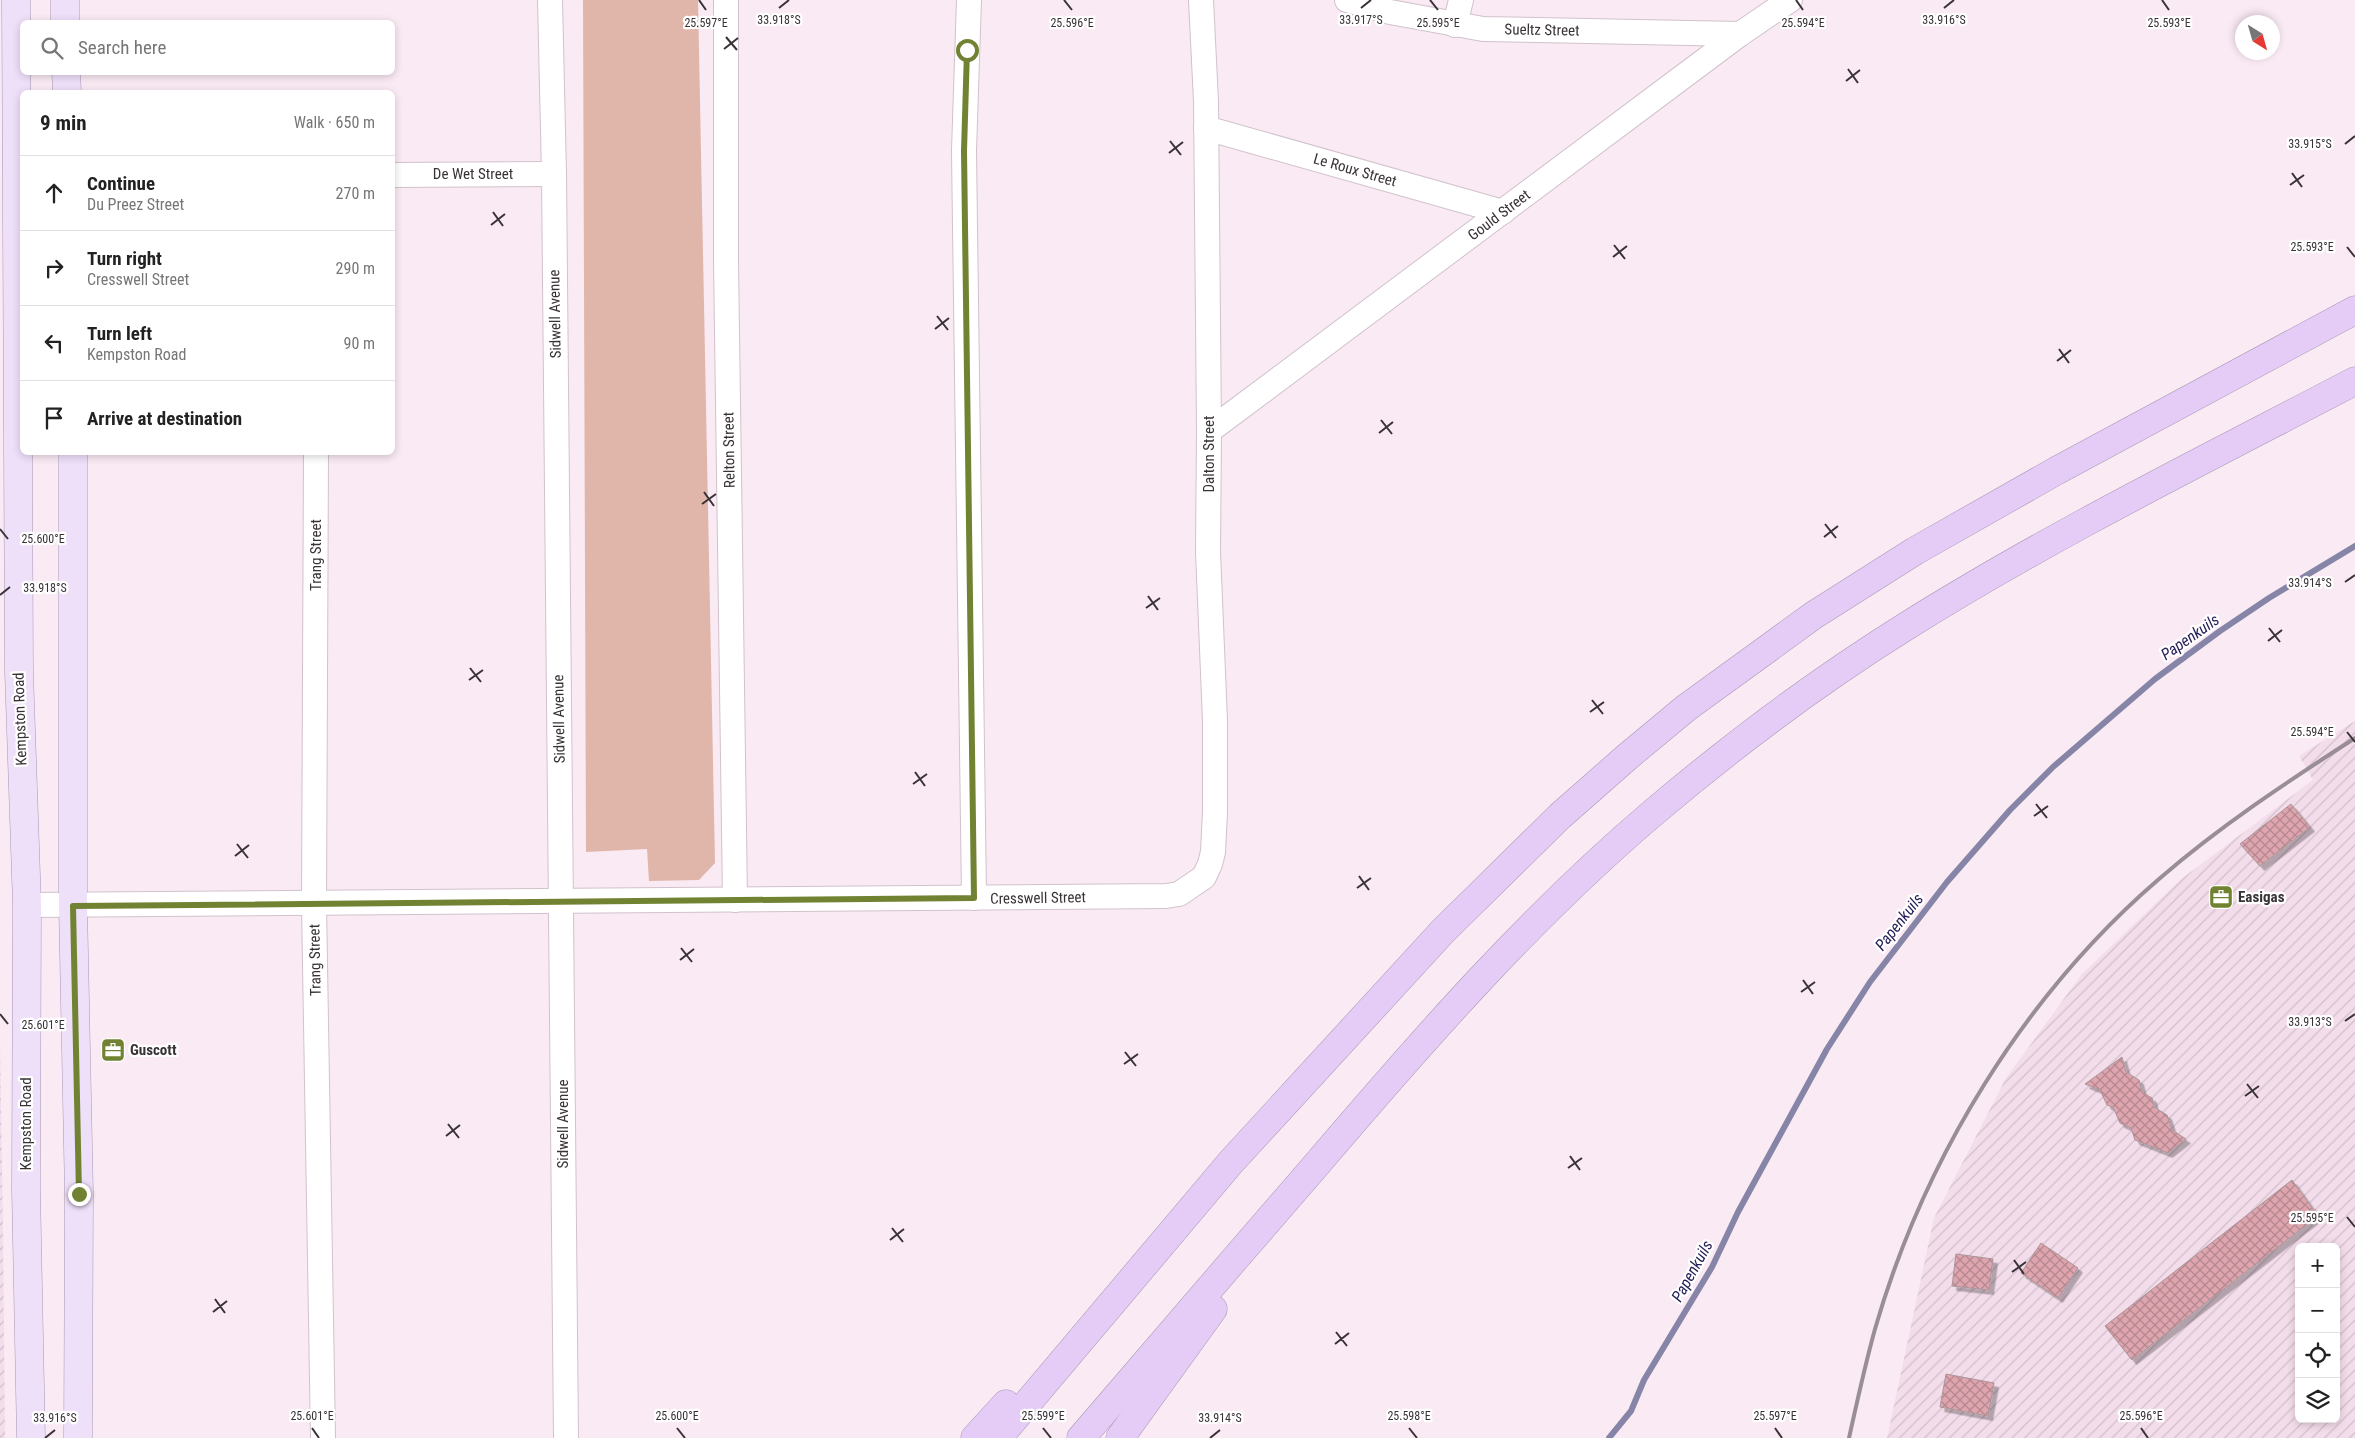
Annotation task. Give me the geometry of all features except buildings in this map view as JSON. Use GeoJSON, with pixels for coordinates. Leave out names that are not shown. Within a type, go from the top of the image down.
{"type":"FeatureCollection","features":[{"type":"Feature","properties":{"kind":"highway"},"geometry":{"type":"LineString","coordinates":[[975,1438],[1344,1040],[1442,931],[1560,816],[1686,708],[1814,615],[1915,551],[2056,471],[2355,310]]}},
{"type":"Feature","properties":{"kind":"highway"},"geometry":{"type":"LineString","coordinates":[[1081,1438],[1389,1080],[1479,981],[1591,869],[1661,807],[1779,713],[1903,628],[2032,551],[2355,381]]}},
{"type":"Feature","properties":{"kind":"highway"},"geometry":{"type":"LineString","coordinates":[[1120,1438],[1323,1156]]}},
{"type":"Feature","properties":{"kind":"highway"},"geometry":{"type":"LineString","coordinates":[[998,1438],[1231,1162]]}},
{"type":"Feature","properties":{"kind":"main road","name":"Kempston Road"},"geometry":{"type":"LineString","coordinates":[[16,0],[18,672],[27,905],[26,1189],[31,1438]]}},
{"type":"Feature","properties":{"kind":"main road"},"geometry":{"type":"LineString","coordinates":[[65,0],[65,20]]}},
{"type":"Feature","properties":{"kind":"main road"},"geometry":{"type":"LineString","coordinates":[[66,75],[67,90]]}},
{"type":"Feature","properties":{"kind":"main road"},"geometry":{"type":"LineString","coordinates":[[73,455],[73,906],[79,1194],[78,1438]]}},
{"type":"Feature","properties":{"kind":"street","name":"Sidwell Avenue"},"geometry":{"type":"LineString","coordinates":[[550,0],[554,174],[566,1438]]}},
{"type":"Feature","properties":{"kind":"street","name":"Relton Street"},"geometry":{"type":"LineString","coordinates":[[726,0],[726,260],[735,900]]}},
{"type":"Feature","properties":{"kind":"street"},"geometry":{"type":"LineString","coordinates":[[969,0],[964,151],[974,898]]}},
{"type":"Feature","properties":{"kind":"street","name":"Dalton Street"},"geometry":{"type":"LineString","coordinates":[[1180,894],[1204,877],[1210,864],[1212,852],[1214,721],[1208,552],[1210,431],[1206,128],[1200,0]]}},
{"type":"Feature","properties":{"kind":"street","name":"Sueltz Street"},"geometry":{"type":"LineString","coordinates":[[1347,0],[1455,25],[1522,30],[1740,34]]}},
{"type":"Feature","properties":{"kind":"street"},"geometry":{"type":"LineString","coordinates":[[1455,25],[1461,0]]}},
{"type":"Feature","properties":{"kind":"street","name":"Gould Street"},"geometry":{"type":"LineString","coordinates":[[1210,431],[1740,34],[1790,0]]}},
{"type":"Feature","properties":{"kind":"street","name":"Le Roux Street"},"geometry":{"type":"LineString","coordinates":[[1206,128],[1503,212]]}},
{"type":"Feature","properties":{"kind":"street","name":"De Wet Street"},"geometry":{"type":"LineString","coordinates":[[395,175],[554,174]]}},
{"type":"Feature","properties":{"kind":"street","name":"Trang Street"},"geometry":{"type":"LineString","coordinates":[[316,455],[314,904],[323,1438]]}},
{"type":"Feature","properties":{"kind":"street","name":"Cresswell Street"},"geometry":{"type":"LineString","coordinates":[[27,905],[561,902],[1166,896],[1180,894]]}},
{"type":"Feature","properties":{"kind":"shaded area"},"geometry":{"type":"Polygon","coordinates":[[[583,0],[698,0],[715,863],[699,880],[649,881],[647,849],[586,852],[583,0]]]}},
{"type":"Feature","properties":{"kind":"shaded area"},"geometry":{"type":"Polygon","coordinates":[[[2355,721],[2355,1438],[1887,1438],[1934,1218],[2006,1078],[2082,974],[2180,880],[2313,780],[2299,756],[2355,721]]]}},
{"type":"Feature","properties":{"kind":"shaded area"},"geometry":{"type":"Polygon","coordinates":[[[0,1043],[3,1229],[5,1438],[0,1438],[0,1043]]]}},
{"type":"Feature","properties":{"kind":"waterway","name":"Papenkuils"},"geometry":{"type":"LineString","coordinates":[[1609,1438],[1631,1411],[1644,1380],[1712,1267],[1738,1212],[1827,1049],[1870,982],[1947,882],[2010,810],[2053,767],[2155,679],[2269,598],[2355,546]]}},
{"type":"Feature","properties":{"kind":"railway"},"geometry":{"type":"LineString","coordinates":[[1849,1438],[1875,1329],[1896,1266],[1921,1203],[1951,1142],[1985,1084],[2023,1028],[2065,974],[2110,925],[2159,879],[2230,823],[2355,738]]}},
{"type":"Feature","properties":{"kind":"place","name":"Easigas"},"geometry":{"type":"Point","coordinates":[2221,897]}},
{"type":"Feature","properties":{"kind":"place","name":"Guscott"},"geometry":{"type":"Point","coordinates":[113,1050]}},
{"type":"Feature","properties":{"kind":"route"},"geometry":{"type":"LineString","coordinates":[[79,1194],[73,906],[974,898],[964,151],[967,50]]}}]}
